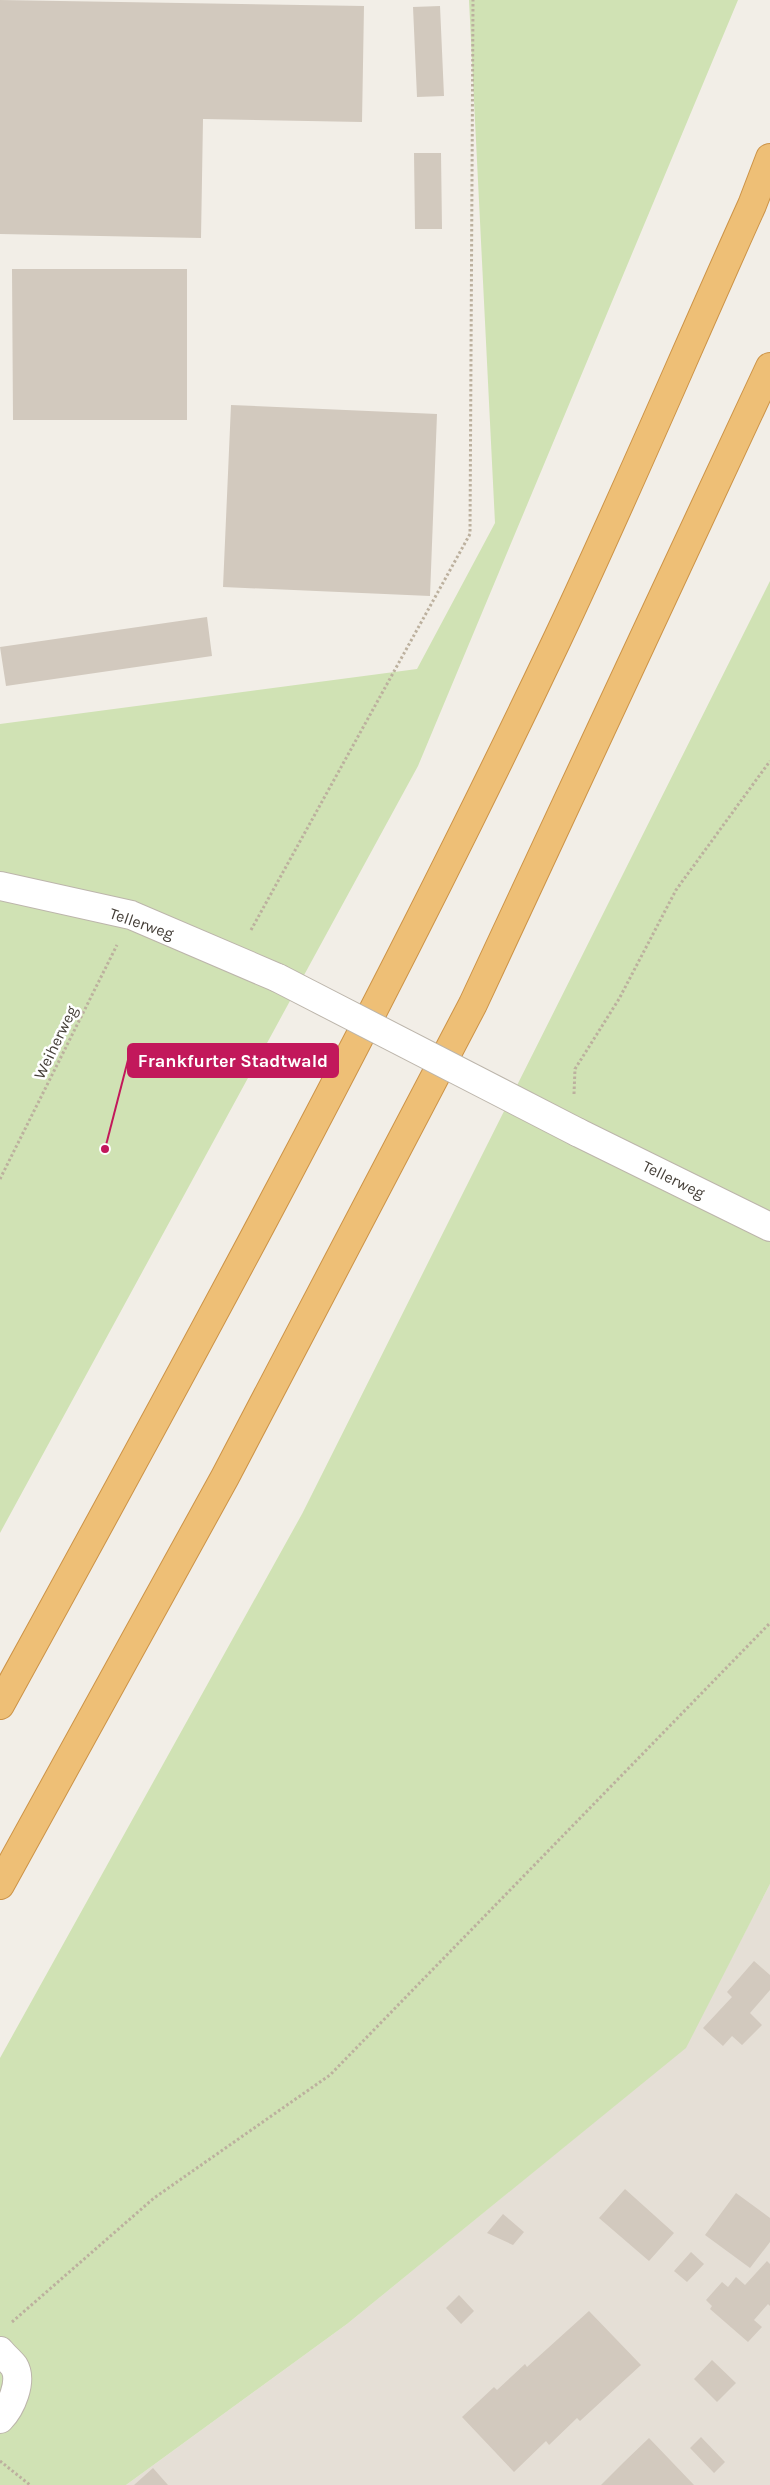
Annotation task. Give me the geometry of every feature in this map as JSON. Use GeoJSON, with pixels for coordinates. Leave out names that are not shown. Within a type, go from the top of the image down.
{"type":"FeatureCollection","features":[{"type":"Feature","properties":{"kind":"highway"},"geometry":{"type":"LineString","coordinates":[[0,1705],[144,1444],[393,971],[556,642],[748,214],[770,158]]}},
{"type":"Feature","properties":{"kind":"highway"},"geometry":{"type":"LineString","coordinates":[[0,1885],[225,1477],[473,1004],[770,367]]}},
{"type":"Feature","properties":{"kind":"street","name":"Tellerweg"},"geometry":{"type":"LineString","coordinates":[[0,886],[131,915],[278,978],[577,1132],[770,1227]]}},
{"type":"Feature","properties":{"kind":"street"},"geometry":{"type":"LineString","coordinates":[[0,2419],[5,2414],[16,2391],[15,2368],[4,2339]]}},
{"type":"Feature","properties":{"kind":"path"},"geometry":{"type":"LineString","coordinates":[[235,959],[470,534],[473,0]]}},
{"type":"Feature","properties":{"kind":"path"},"geometry":{"type":"LineString","coordinates":[[577,1132],[573,1090],[575,1068],[619,999],[676,890],[770,761]]}},
{"type":"Feature","properties":{"kind":"path","name":"Weiherweg"},"geometry":{"type":"LineString","coordinates":[[0,1180],[131,915]]}},
{"type":"Feature","properties":{"kind":"path"},"geometry":{"type":"LineString","coordinates":[[4,2339],[154,2198],[330,2075],[770,1622]]}},
{"type":"Feature","properties":{"kind":"path"},"geometry":{"type":"LineString","coordinates":[[0,2461],[30,2485]]}},
{"type":"Feature","properties":{"kind":"shaded area"},"geometry":{"type":"Polygon","coordinates":[[[770,1884],[770,2485],[126,2485],[347,2324],[685,2048],[770,1884]]]}},
{"type":"Feature","properties":{"kind":"green space"},"geometry":{"type":"Polygon","coordinates":[[[469,0],[738,0],[418,766],[0,1533],[0,724],[417,669],[495,523],[469,0]]]}},
{"type":"Feature","properties":{"kind":"green space"},"geometry":{"type":"Polygon","coordinates":[[[770,581],[770,1884],[686,2048],[347,2324],[126,2485],[0,2485],[0,2058],[302,1514],[770,581]]]}},
{"type":"Feature","properties":{"kind":"building"},"geometry":{"type":"Polygon","coordinates":[[[0,0],[364,6],[362,122],[203,119],[201,238],[0,234],[0,0]]]}},
{"type":"Feature","properties":{"kind":"building"},"geometry":{"type":"Polygon","coordinates":[[[440,6],[444,96],[417,97],[413,7],[440,6]]]}},
{"type":"Feature","properties":{"kind":"building"},"geometry":{"type":"Polygon","coordinates":[[[414,153],[441,153],[442,229],[415,229],[414,153]]]}},
{"type":"Feature","properties":{"kind":"building"},"geometry":{"type":"Polygon","coordinates":[[[12,269],[187,269],[187,420],[13,420],[12,269]]]}},
{"type":"Feature","properties":{"kind":"building"},"geometry":{"type":"Polygon","coordinates":[[[231,405],[437,414],[430,596],[223,587],[231,405]]]}},
{"type":"Feature","properties":{"kind":"building"},"geometry":{"type":"Polygon","coordinates":[[[207,617],[212,656],[6,686],[0,647],[207,617]]]}},
{"type":"Feature","properties":{"kind":"building"},"geometry":{"type":"Polygon","coordinates":[[[754,1961],[770,1975],[770,1990],[750,2013],[762,2025],[742,2045],[732,2036],[723,2046],[703,2028],[732,1997],[727,1992],[754,1961]]]}},
{"type":"Feature","properties":{"kind":"building"},"geometry":{"type":"Polygon","coordinates":[[[625,2189],[674,2233],[649,2261],[599,2218],[625,2189]]]}},
{"type":"Feature","properties":{"kind":"building"},"geometry":{"type":"Polygon","coordinates":[[[736,2193],[770,2218],[770,2242],[750,2268],[705,2235],[736,2193]]]}},
{"type":"Feature","properties":{"kind":"building"},"geometry":{"type":"Polygon","coordinates":[[[503,2214],[524,2232],[513,2245],[487,2233],[503,2214]]]}},
{"type":"Feature","properties":{"kind":"building"},"geometry":{"type":"Polygon","coordinates":[[[691,2252],[704,2264],[687,2282],[674,2271],[691,2252]]]}},
{"type":"Feature","properties":{"kind":"building"},"geometry":{"type":"Polygon","coordinates":[[[767,2261],[770,2264],[770,2306],[768,2304],[754,2320],[762,2327],[748,2342],[710,2309],[712,2306],[706,2300],[722,2282],[728,2287],[736,2277],[745,2285],[767,2261]]]}},
{"type":"Feature","properties":{"kind":"building"},"geometry":{"type":"Polygon","coordinates":[[[459,2295],[474,2311],[461,2324],[446,2308],[459,2295]]]}},
{"type":"Feature","properties":{"kind":"building"},"geometry":{"type":"Polygon","coordinates":[[[589,2311],[641,2365],[580,2421],[577,2418],[549,2445],[546,2441],[514,2472],[462,2417],[494,2387],[497,2390],[525,2364],[527,2367],[589,2311]]]}},
{"type":"Feature","properties":{"kind":"building"},"geometry":{"type":"Polygon","coordinates":[[[712,2360],[736,2383],[717,2402],[694,2379],[712,2360]]]}},
{"type":"Feature","properties":{"kind":"building"},"geometry":{"type":"Polygon","coordinates":[[[701,2437],[725,2462],[714,2473],[690,2448],[701,2437]]]}},
{"type":"Feature","properties":{"kind":"building"},"geometry":{"type":"Polygon","coordinates":[[[649,2438],[694,2485],[601,2485],[624,2462],[649,2438]]]}},
{"type":"Feature","properties":{"kind":"building"},"geometry":{"type":"Polygon","coordinates":[[[153,2468],[168,2485],[134,2485],[153,2468]]]}},
{"type":"Feature","properties":{"kind":"place","name":"Frankfurter Stadtwald"},"geometry":{"type":"Point","coordinates":[105,1149]}}]}
